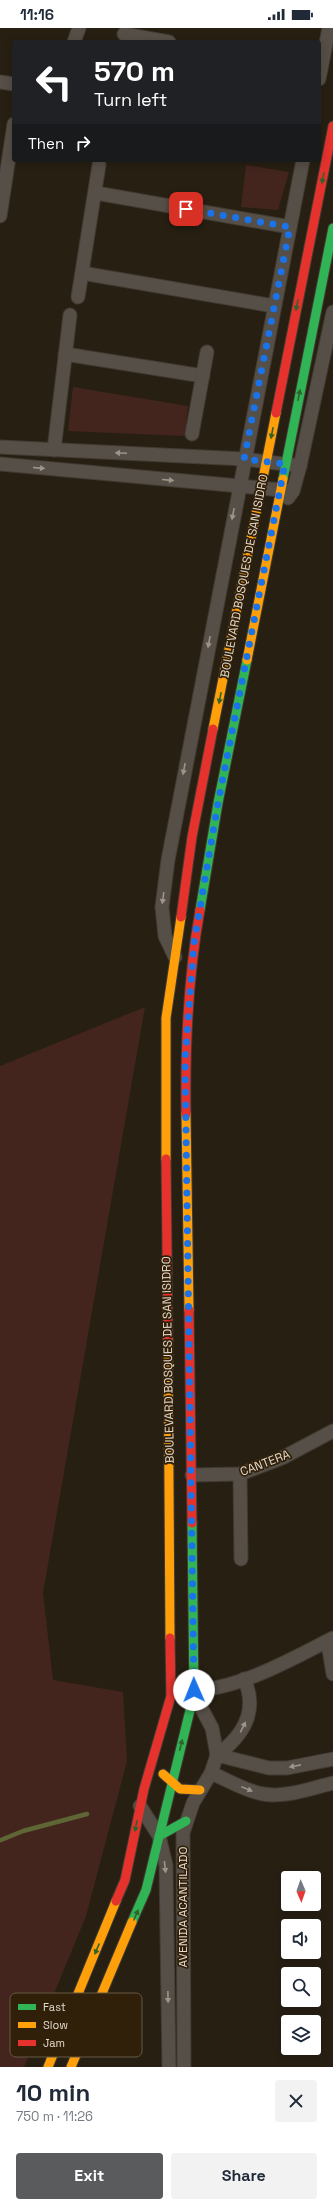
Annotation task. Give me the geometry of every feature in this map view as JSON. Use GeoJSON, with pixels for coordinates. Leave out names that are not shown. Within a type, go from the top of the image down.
{"type":"FeatureCollection","features":[{"type":"Feature","properties":{"kind":"main road","name":"BOULEVARD BOSQUES DE SAN ISIDRO"},"geometry":{"type":"LineString","coordinates":[[87,1993],[125,1880],[140,1806],[171,1696],[172,1675],[166,1184],[166,1018],[192,836],[333,126]]}},
{"type":"Feature","properties":{"kind":"main road","name":"BOULEVARD BOSQUES DE SAN ISIDRO"},"geometry":{"type":"LineString","coordinates":[[286,491],[285,464],[333,228]]}},
{"type":"Feature","properties":{"kind":"main road","name":"BOULEVARD BOSQUES DE SAN ISIDRO"},"geometry":{"type":"LineString","coordinates":[[94,1993],[146,1890],[194,1692],[185,1060],[194,943],[218,803],[276,512]]}},
{"type":"Feature","properties":{"kind":"main road"},"geometry":{"type":"LineString","coordinates":[[153,1761],[171,1782],[180,1789],[200,1790]]}},
{"type":"Feature","properties":{"kind":"main road"},"geometry":{"type":"LineString","coordinates":[[159,1836],[186,1820]]}},
{"type":"Feature","properties":{"kind":"main road"},"geometry":{"type":"LineString","coordinates":[[48,2067],[56,2057]]}},
{"type":"Feature","properties":{"kind":"street"},"geometry":{"type":"LineString","coordinates":[[75,40],[79,28]]}},
{"type":"Feature","properties":{"kind":"street"},"geometry":{"type":"LineString","coordinates":[[321,67],[329,28]]}},
{"type":"Feature","properties":{"kind":"street"},"geometry":{"type":"LineString","coordinates":[[124,35],[156,40]]}},
{"type":"Feature","properties":{"kind":"street"},"geometry":{"type":"LineString","coordinates":[[0,82],[12,84]]}},
{"type":"Feature","properties":{"kind":"street"},"geometry":{"type":"LineString","coordinates":[[0,216],[12,137]]}},
{"type":"Feature","properties":{"kind":"street","name":"BOULEVARD BOSQUES DE SAN ISIDRO"},"geometry":{"type":"LineString","coordinates":[[175,957],[165,936],[162,907],[167,868],[178,801],[303,162]]}},
{"type":"Feature","properties":{"kind":"street"},"geometry":{"type":"LineString","coordinates":[[78,297],[96,193],[99,165]]}},
{"type":"Feature","properties":{"kind":"street"},"geometry":{"type":"LineString","coordinates":[[96,193],[290,227]]}},
{"type":"Feature","properties":{"kind":"street"},"geometry":{"type":"LineString","coordinates":[[82,273],[274,306]]}},
{"type":"Feature","properties":{"kind":"street","name":"BOULEVARD BOSQUES DE SAN ISIDRO"},"geometry":{"type":"LineString","coordinates":[[276,512],[300,466],[333,312]]}},
{"type":"Feature","properties":{"kind":"street"},"geometry":{"type":"LineString","coordinates":[[54,450],[70,315]]}},
{"type":"Feature","properties":{"kind":"street"},"geometry":{"type":"LineString","coordinates":[[192,434],[207,352]]}},
{"type":"Feature","properties":{"kind":"street"},"geometry":{"type":"LineString","coordinates":[[65,354],[203,376]]}},
{"type":"Feature","properties":{"kind":"street"},"geometry":{"type":"LineString","coordinates":[[0,446],[244,459],[300,466]]}},
{"type":"Feature","properties":{"kind":"street"},"geometry":{"type":"LineString","coordinates":[[0,464],[286,491]]}},
{"type":"Feature","properties":{"kind":"street","name":"CANTERA"},"geometry":{"type":"LineString","coordinates":[[192,1475],[217,1476],[240,1474],[282,1458],[333,1431]]}},
{"type":"Feature","properties":{"kind":"street"},"geometry":{"type":"LineString","coordinates":[[240,1474],[241,1559]]}},
{"type":"Feature","properties":{"kind":"street"},"geometry":{"type":"LineString","coordinates":[[194,1692],[220,1688],[331,1644],[333,1674]]}},
{"type":"Feature","properties":{"kind":"street"},"geometry":{"type":"LineString","coordinates":[[216,1755],[229,1746],[240,1733],[247,1719],[250,1703],[248,1687],[244,1678]]}},
{"type":"Feature","properties":{"kind":"street","name":"AVENIDA ACANTILADO"},"geometry":{"type":"LineString","coordinates":[[184,2067],[183,1833],[186,1820],[200,1790],[212,1773],[216,1755],[212,1728],[194,1692]]}},
{"type":"Feature","properties":{"kind":"street"},"geometry":{"type":"LineString","coordinates":[[216,1755],[269,1768],[287,1768],[333,1759]]}},
{"type":"Feature","properties":{"kind":"street"},"geometry":{"type":"LineString","coordinates":[[212,1773],[247,1790],[263,1794],[283,1795],[333,1783]]}},
{"type":"Feature","properties":{"kind":"street","name":"AVENIDA ACANTILADO"},"geometry":{"type":"LineString","coordinates":[[140,1806],[159,1836],[166,1865],[168,2067]]}},
{"type":"Feature","properties":{"kind":"shaded area"},"geometry":{"type":"Polygon","coordinates":[[[246,165],[289,172],[278,210],[241,207],[246,165]]]}},
{"type":"Feature","properties":{"kind":"shaded area"},"geometry":{"type":"Polygon","coordinates":[[[73,387],[188,406],[185,436],[68,431],[73,387]]]}},
{"type":"Feature","properties":{"kind":"shaded area"},"geometry":{"type":"Polygon","coordinates":[[[145,1007],[43,1593],[53,1680],[123,1692],[127,1761],[86,1916],[54,1993],[10,1993],[10,2057],[28,2057],[24,2067],[0,2067],[0,1066],[145,1007]]]}},
{"type":"Feature","properties":{"kind":"waterway"},"geometry":{"type":"LineString","coordinates":[[1,1840],[23,1831],[87,1814]]}},
{"type":"Feature","properties":{"kind":"traffic: fast"},"geometry":{"type":"LineString","coordinates":[[283,479],[333,228]]}},
{"type":"Feature","properties":{"kind":"traffic: fast"},"geometry":{"type":"LineString","coordinates":[[200,910],[218,803],[247,660]]}},
{"type":"Feature","properties":{"kind":"traffic: fast"},"geometry":{"type":"LineString","coordinates":[[132,1922],[146,1890],[194,1694],[192,1523]]}},
{"type":"Feature","properties":{"kind":"traffic: fast"},"geometry":{"type":"LineString","coordinates":[[159,1836],[186,1821]]}},
{"type":"Feature","properties":{"kind":"traffic: slow"},"geometry":{"type":"LineString","coordinates":[[213,729],[276,413]]}},
{"type":"Feature","properties":{"kind":"traffic: slow"},"geometry":{"type":"LineString","coordinates":[[247,660],[283,479]]}},
{"type":"Feature","properties":{"kind":"traffic: slow"},"geometry":{"type":"LineString","coordinates":[[166,1159],[166,1018],[181,917]]}},
{"type":"Feature","properties":{"kind":"traffic: slow"},"geometry":{"type":"LineString","coordinates":[[186,1114],[189,1310]]}},
{"type":"Feature","properties":{"kind":"traffic: slow"},"geometry":{"type":"LineString","coordinates":[[168,1339],[170,1638]]}},
{"type":"Feature","properties":{"kind":"traffic: slow"},"geometry":{"type":"LineString","coordinates":[[163,1774],[180,1789],[200,1790]]}},
{"type":"Feature","properties":{"kind":"traffic: slow"},"geometry":{"type":"LineString","coordinates":[[78,1993],[116,1901]]}},
{"type":"Feature","properties":{"kind":"traffic: slow"},"geometry":{"type":"LineString","coordinates":[[102,1993],[132,1922]]}},
{"type":"Feature","properties":{"kind":"traffic: slow"},"geometry":{"type":"LineString","coordinates":[[48,2067],[52,2057]]}},
{"type":"Feature","properties":{"kind":"traffic: slow"},"geometry":{"type":"LineString","coordinates":[[71,2067],[75,2057]]}},
{"type":"Feature","properties":{"kind":"traffic: jam"},"geometry":{"type":"LineString","coordinates":[[276,413],[333,126]]}},
{"type":"Feature","properties":{"kind":"traffic: jam"},"geometry":{"type":"LineString","coordinates":[[181,917],[192,837],[213,729]]}},
{"type":"Feature","properties":{"kind":"traffic: jam"},"geometry":{"type":"LineString","coordinates":[[186,1114],[188,1012],[200,910]]}},
{"type":"Feature","properties":{"kind":"traffic: jam"},"geometry":{"type":"LineString","coordinates":[[166,1159],[168,1339]]}},
{"type":"Feature","properties":{"kind":"traffic: jam"},"geometry":{"type":"LineString","coordinates":[[189,1310],[192,1523]]}},
{"type":"Feature","properties":{"kind":"traffic: jam"},"geometry":{"type":"LineString","coordinates":[[116,1901],[125,1880],[144,1789],[171,1696],[170,1638]]}},
{"type":"Feature","properties":{"kind":"route"},"geometry":{"type":"LineString","coordinates":[[186,209],[290,227],[244,459],[285,464],[218,803],[194,943],[185,1060],[194,1690]]}}]}
